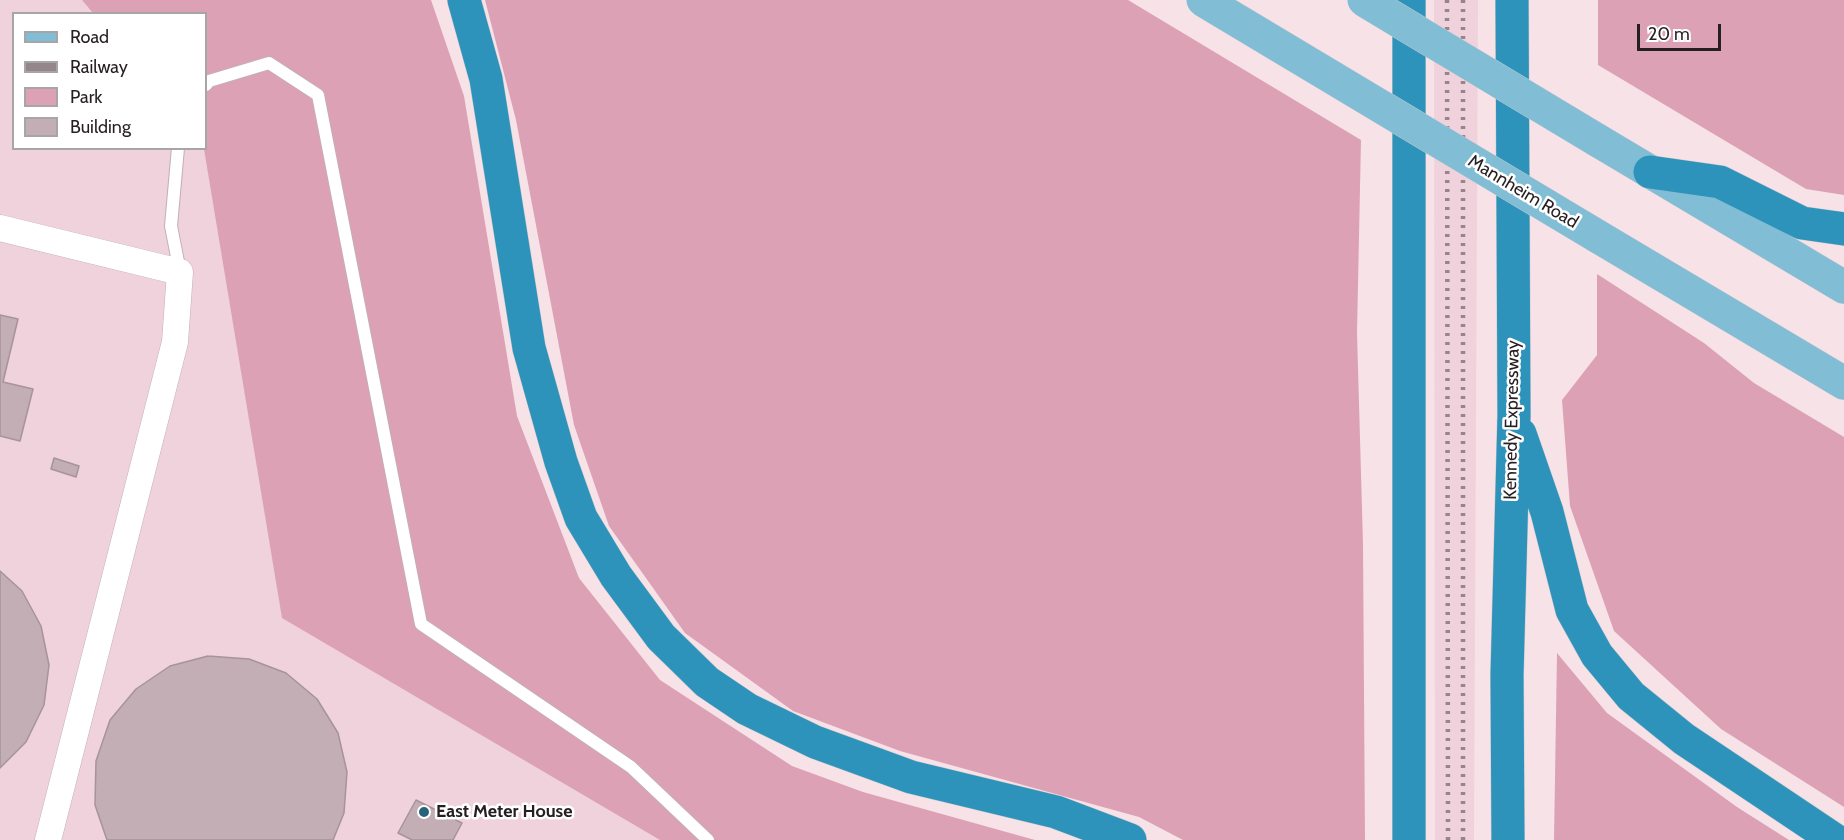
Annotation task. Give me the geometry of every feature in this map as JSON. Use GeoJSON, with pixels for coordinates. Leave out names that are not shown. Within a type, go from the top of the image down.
{"type":"FeatureCollection","features":[{"type":"Feature","properties":{"kind":"highway"},"geometry":{"type":"LineString","coordinates":[[464,0],[486,79],[529,348],[561,462],[581,518],[616,576],[661,637],[707,682],[747,709],[815,742],[911,777],[1056,812],[1130,840]]}},
{"type":"Feature","properties":{"kind":"highway"},"geometry":{"type":"LineString","coordinates":[[1409,0],[1409,840]]}},
{"type":"Feature","properties":{"kind":"highway","name":"Kennedy Expressway"},"geometry":{"type":"LineString","coordinates":[[1508,840],[1507,675],[1514,414],[1512,0]]}},
{"type":"Feature","properties":{"kind":"highway"},"geometry":{"type":"LineString","coordinates":[[1650,172],[1720,182],[1802,223],[1844,229]]}},
{"type":"Feature","properties":{"kind":"highway"},"geometry":{"type":"LineString","coordinates":[[1514,414],[1547,512],[1572,610],[1597,655],[1631,696],[1684,739],[1835,840]]}},
{"type":"Feature","properties":{"kind":"main road","name":"Mannheim Road"},"geometry":{"type":"LineString","coordinates":[[1203,0],[1844,383]]}},
{"type":"Feature","properties":{"kind":"main road"},"geometry":{"type":"LineString","coordinates":[[1364,0],[1844,287]]}},
{"type":"Feature","properties":{"kind":"street"},"geometry":{"type":"LineString","coordinates":[[0,228],[180,272],[174,342],[48,840]]}},
{"type":"Feature","properties":{"kind":"lane"},"geometry":{"type":"LineString","coordinates":[[207,85],[269,63],[318,95],[421,624],[631,767],[708,840]]}},
{"type":"Feature","properties":{"kind":"lane"},"geometry":{"type":"LineString","coordinates":[[178,150],[171,226],[180,272]]}},
{"type":"Feature","properties":{"kind":"shaded area"},"geometry":{"type":"Polygon","coordinates":[[[0,0],[405,0],[548,571],[656,702],[816,799],[963,840],[0,840],[0,0]]]}},
{"type":"Feature","properties":{"kind":"shaded area"},"geometry":{"type":"Polygon","coordinates":[[[1434,0],[1478,0],[1474,840],[1435,840],[1434,0]]]}},
{"type":"Feature","properties":{"kind":"green space"},"geometry":{"type":"Polygon","coordinates":[[[82,0],[431,0],[464,96],[517,416],[579,578],[660,680],[792,766],[863,792],[1035,840],[660,840],[282,618],[204,150],[207,150],[207,12],[92,12],[82,0]]]}},
{"type":"Feature","properties":{"kind":"green space"},"geometry":{"type":"Polygon","coordinates":[[[485,0],[1128,0],[1361,140],[1357,333],[1363,544],[1365,840],[1183,840],[1139,817],[900,751],[793,711],[685,633],[609,526],[574,425],[516,120],[485,0]]]}},
{"type":"Feature","properties":{"kind":"green space"},"geometry":{"type":"Polygon","coordinates":[[[1598,0],[1844,0],[1844,195],[1806,189],[1598,65],[1598,0]]]}},
{"type":"Feature","properties":{"kind":"green space"},"geometry":{"type":"Polygon","coordinates":[[[1597,274],[1704,343],[1754,383],[1844,437],[1844,807],[1721,729],[1614,631],[1570,506],[1562,400],[1597,355],[1597,274]]]}},
{"type":"Feature","properties":{"kind":"green space"},"geometry":{"type":"Polygon","coordinates":[[[1557,653],[1607,713],[1737,807],[1789,840],[1554,840],[1557,653]]]}},
{"type":"Feature","properties":{"kind":"building"},"geometry":{"type":"Polygon","coordinates":[[[0,315],[18,319],[3,382],[33,389],[20,441],[0,436],[0,315]]]}},
{"type":"Feature","properties":{"kind":"building"},"geometry":{"type":"Polygon","coordinates":[[[54,458],[79,466],[76,477],[51,469],[54,458]]]}},
{"type":"Feature","properties":{"kind":"building"},"geometry":{"type":"Polygon","coordinates":[[[0,571],[22,591],[41,626],[49,665],[44,705],[26,742],[0,768],[0,571]]]}},
{"type":"Feature","properties":{"kind":"building"},"geometry":{"type":"Polygon","coordinates":[[[208,656],[249,659],[286,673],[317,699],[338,733],[347,772],[344,813],[333,840],[107,840],[95,805],[96,761],[110,720],[136,689],[170,666],[208,656]]]}},
{"type":"Feature","properties":{"kind":"building","name":"East Meter House"},"geometry":{"type":"Polygon","coordinates":[[[416,800],[462,823],[453,840],[412,840],[398,833],[416,800]]]}},
{"type":"Feature","properties":{"kind":"railway"},"geometry":{"type":"LineString","coordinates":[[1447,0],[1448,840]]}},
{"type":"Feature","properties":{"kind":"railway"},"geometry":{"type":"LineString","coordinates":[[1463,0],[1463,840]]}},
{"type":"Feature","properties":{"kind":"place","name":"East Meter House"},"geometry":{"type":"Point","coordinates":[424,812]}}]}
